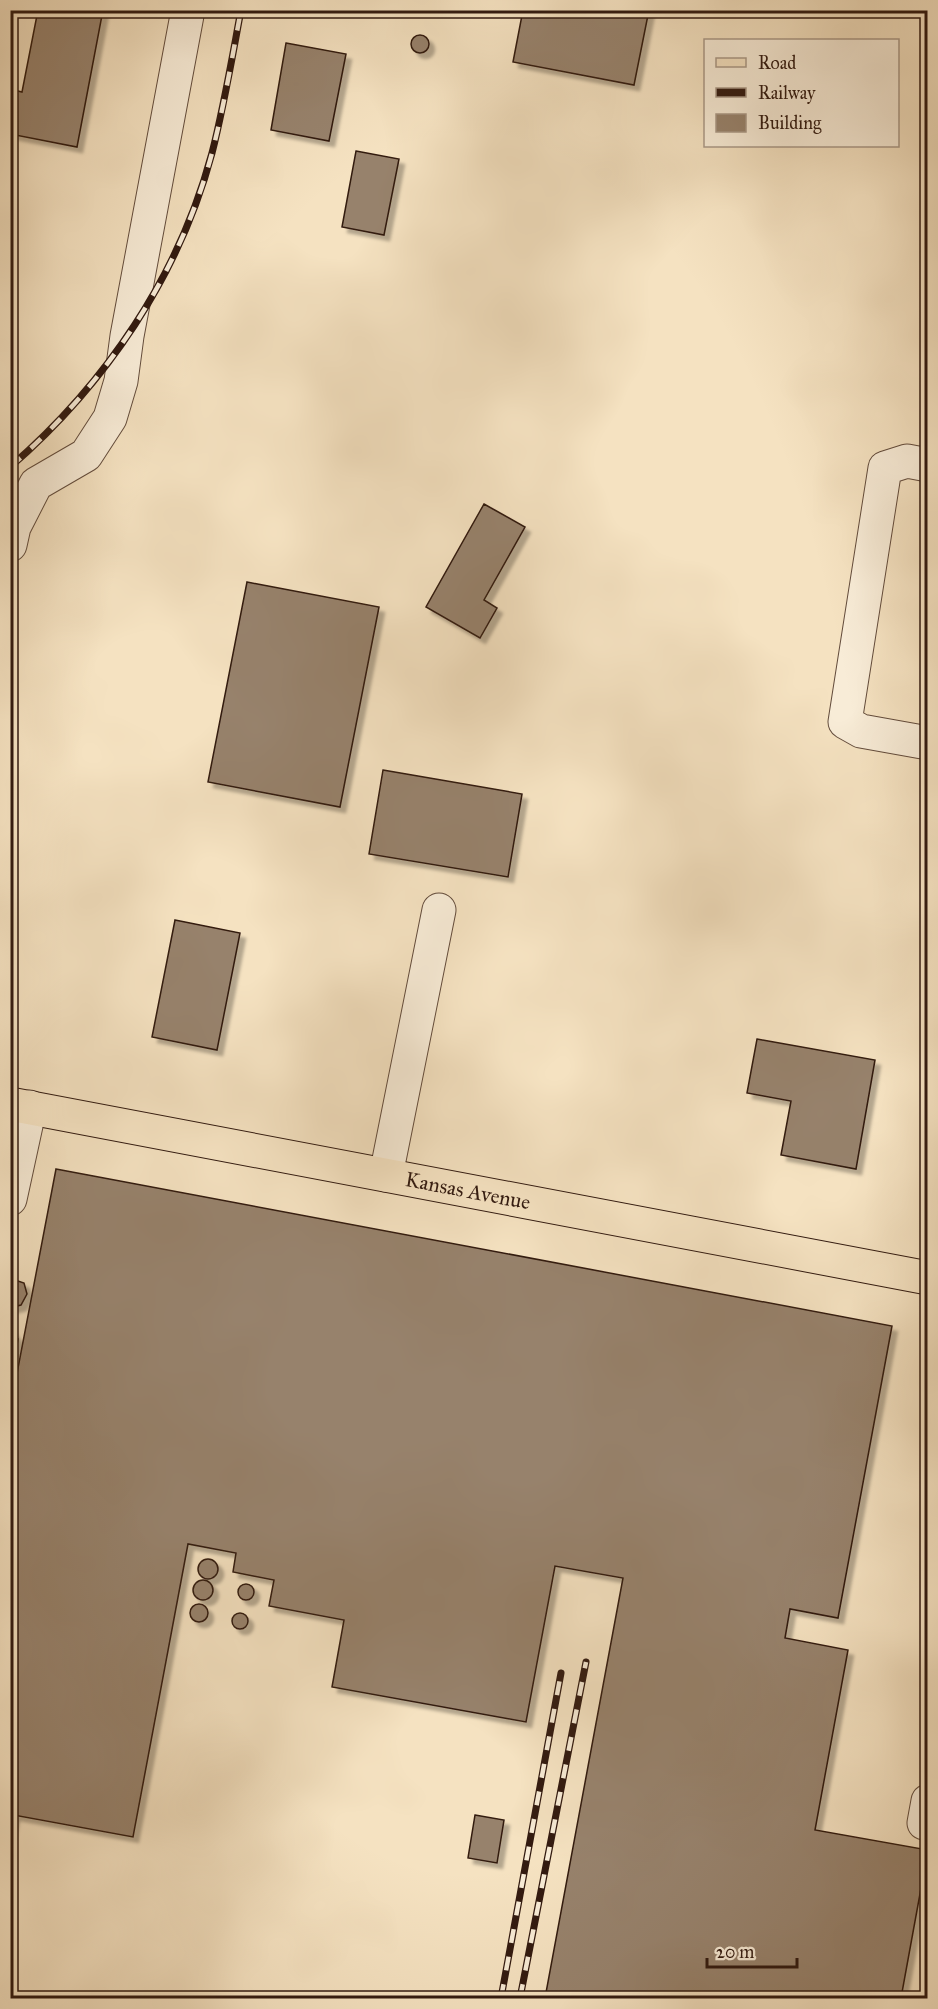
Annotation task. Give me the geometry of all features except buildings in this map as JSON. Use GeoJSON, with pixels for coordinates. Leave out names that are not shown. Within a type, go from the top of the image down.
{"type":"FeatureCollection","features":[{"type":"Feature","properties":{"kind":"main road","name":"Kansas Avenue"},"geometry":{"type":"LineString","coordinates":[[20,1106],[927,1278]]}},
{"type":"Feature","properties":{"kind":"lane"},"geometry":{"type":"LineString","coordinates":[[10,545],[14,527],[36,484],[86,455],[110,418],[122,381],[127,336],[188,10]]}},
{"type":"Feature","properties":{"kind":"lane"},"geometry":{"type":"LineString","coordinates":[[927,465],[907,461],[885,468],[845,722],[861,731],[927,743]]}},
{"type":"Feature","properties":{"kind":"lane"},"geometry":{"type":"LineString","coordinates":[[386,1175],[439,910]]}},
{"type":"Feature","properties":{"kind":"lane"},"geometry":{"type":"LineString","coordinates":[[10,1199],[20,1106]]}},
{"type":"Feature","properties":{"kind":"railway"},"geometry":{"type":"LineString","coordinates":[[10,467],[45,435],[107,364],[135,325],[159,285],[198,198],[212,153],[241,10]]}},
{"type":"Feature","properties":{"kind":"railway"},"geometry":{"type":"LineString","coordinates":[[520,1998],[586,1662]]}},
{"type":"Feature","properties":{"kind":"railway"},"geometry":{"type":"LineString","coordinates":[[501,1998],[561,1673]]}}]}
